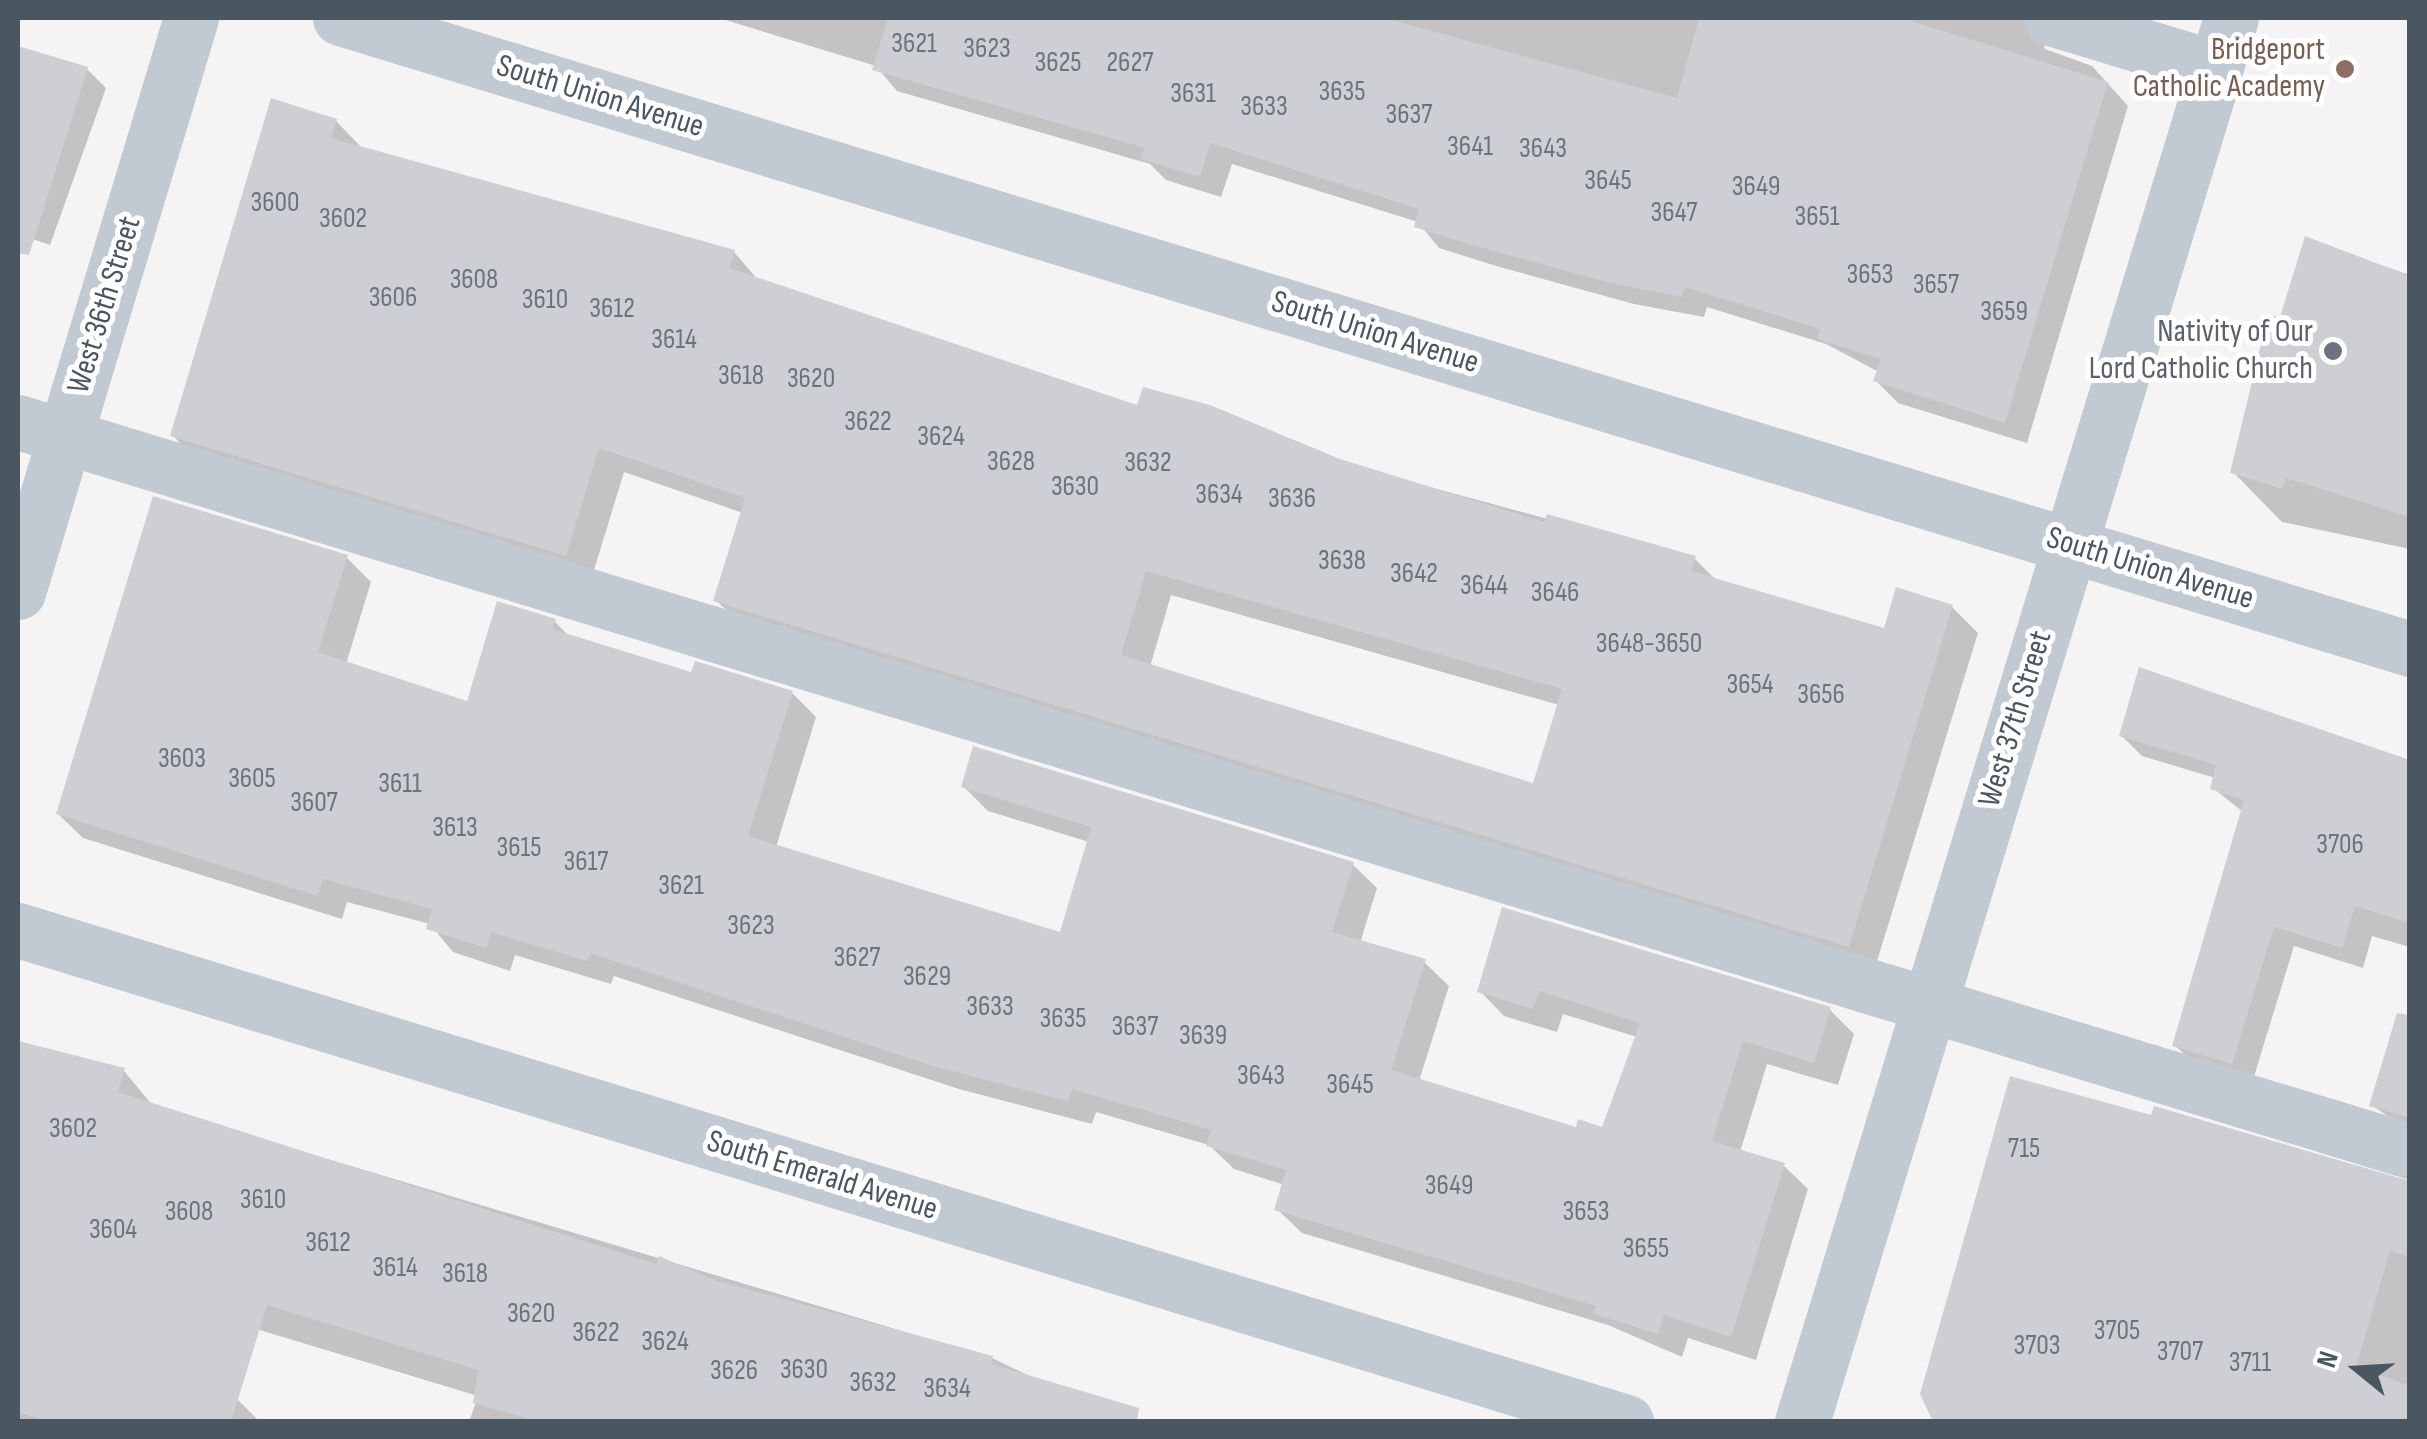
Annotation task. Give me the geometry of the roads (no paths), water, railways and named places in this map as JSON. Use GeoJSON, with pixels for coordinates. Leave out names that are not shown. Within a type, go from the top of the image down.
{"type":"FeatureCollection","features":[{"type":"Feature","properties":{"kind":"street","name":"West 36th Street"},"geometry":{"type":"LineString","coordinates":[[18,592],[41,430],[192,18]]}},
{"type":"Feature","properties":{"kind":"street","name":"South Union Avenue"},"geometry":{"type":"LineString","coordinates":[[340,18],[2410,649]]}},
{"type":"Feature","properties":{"kind":"street"},"geometry":{"type":"LineString","coordinates":[[2050,18],[2223,43]]}},
{"type":"Feature","properties":{"kind":"street","name":"West 37th Street"},"geometry":{"type":"LineString","coordinates":[[1802,1422],[2223,43]]}},
{"type":"Feature","properties":{"kind":"street"},"geometry":{"type":"LineString","coordinates":[[41,430],[2410,1151]]}},
{"type":"Feature","properties":{"kind":"street","name":"South Emerald Avenue"},"geometry":{"type":"LineString","coordinates":[[18,930],[1626,1422]]}},
{"type":"Feature","properties":{"kind":"place","name":"Bridgeport Catholic Academy"},"geometry":{"type":"Point","coordinates":[2345,69]}},
{"type":"Feature","properties":{"kind":"place","name":"Nativity of Our Lord Catholic Church"},"geometry":{"type":"Point","coordinates":[2333,351]}}]}
